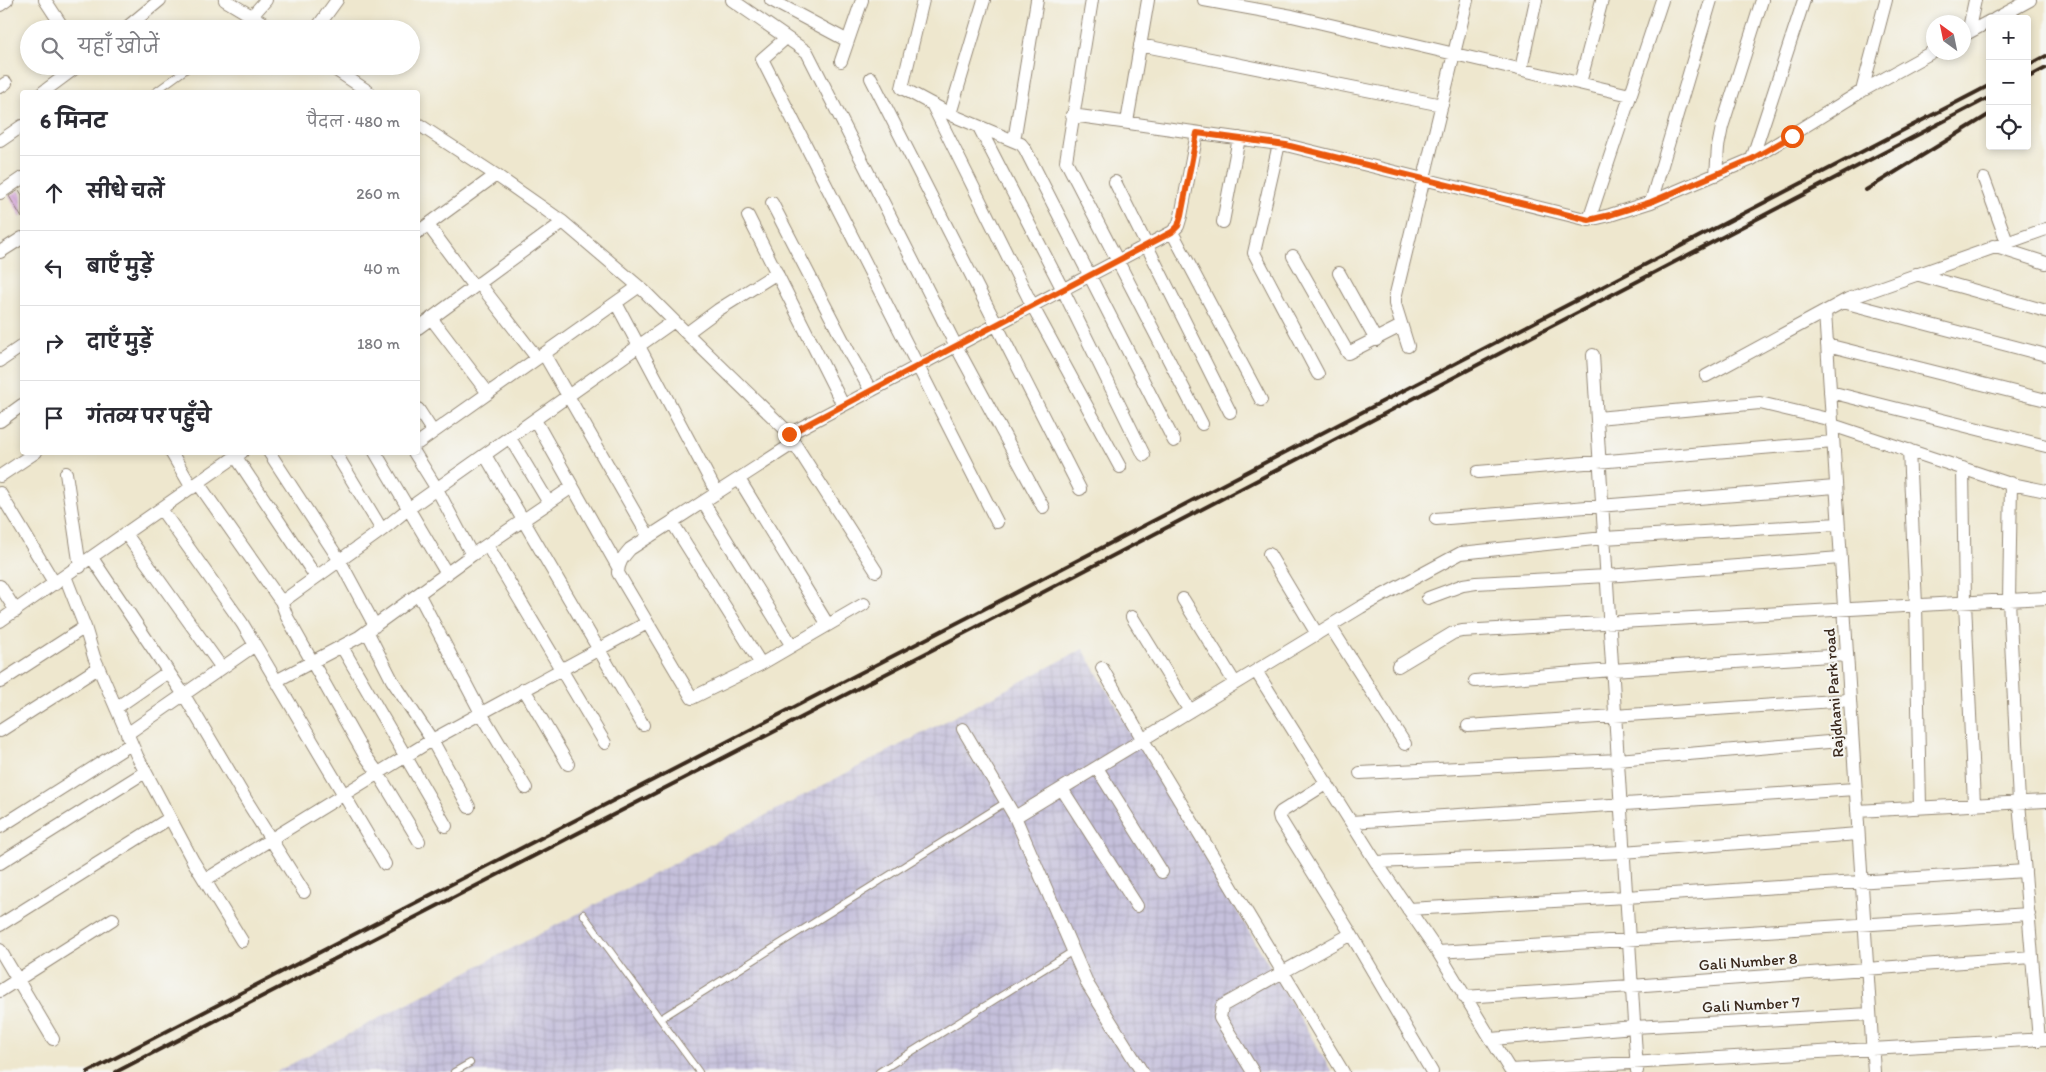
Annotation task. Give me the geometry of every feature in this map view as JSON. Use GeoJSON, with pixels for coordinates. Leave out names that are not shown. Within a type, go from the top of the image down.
{"type":"FeatureCollection","features":[{"type":"Feature","properties":{"kind":"street"},"geometry":{"type":"LineString","coordinates":[[0,4],[7,0]]}},
{"type":"Feature","properties":{"kind":"street"},"geometry":{"type":"LineString","coordinates":[[45,0],[58,20]]}},
{"type":"Feature","properties":{"kind":"street"},"geometry":{"type":"LineString","coordinates":[[135,20],[160,0]]}},
{"type":"Feature","properties":{"kind":"street"},"geometry":{"type":"LineString","coordinates":[[226,0],[258,20]]}},
{"type":"Feature","properties":{"kind":"street"},"geometry":{"type":"LineString","coordinates":[[252,16],[266,0]]}},
{"type":"Feature","properties":{"kind":"street"},"geometry":{"type":"LineString","coordinates":[[323,20],[337,0]]}},
{"type":"Feature","properties":{"kind":"street"},"geometry":{"type":"LineString","coordinates":[[732,0],[807,52],[956,346],[1043,507]]}},
{"type":"Feature","properties":{"kind":"street"},"geometry":{"type":"LineString","coordinates":[[770,0],[848,42]]}},
{"type":"Feature","properties":{"kind":"street"},"geometry":{"type":"LineString","coordinates":[[841,62],[862,0]]}},
{"type":"Feature","properties":{"kind":"street"},"geometry":{"type":"LineString","coordinates":[[923,0],[902,86],[904,90],[950,114],[1021,144],[1028,153],[1174,441]]}},
{"type":"Feature","properties":{"kind":"street"},"geometry":{"type":"LineString","coordinates":[[950,114],[984,0]]}},
{"type":"Feature","properties":{"kind":"street"},"geometry":{"type":"LineString","coordinates":[[1014,141],[1037,0]]}},
{"type":"Feature","properties":{"kind":"street"},"geometry":{"type":"LineString","coordinates":[[1092,0],[1066,161],[1202,424]]}},
{"type":"Feature","properties":{"kind":"street"},"geometry":{"type":"LineString","coordinates":[[1127,122],[1148,0]]}},
{"type":"Feature","properties":{"kind":"street"},"geometry":{"type":"LineString","coordinates":[[1204,0],[1292,16],[1630,95]]}},
{"type":"Feature","properties":{"kind":"street"},"geometry":{"type":"LineString","coordinates":[[1408,346],[1401,326],[1395,298],[1467,0]]}},
{"type":"Feature","properties":{"kind":"street"},"geometry":{"type":"LineString","coordinates":[[1521,69],[1536,0]]}},
{"type":"Feature","properties":{"kind":"street"},"geometry":{"type":"LineString","coordinates":[[1580,83],[1602,0]]}},
{"type":"Feature","properties":{"kind":"street"},"geometry":{"type":"LineString","coordinates":[[1589,220],[1662,0]]}},
{"type":"Feature","properties":{"kind":"street"},"geometry":{"type":"LineString","coordinates":[[1651,202],[1711,0]]}},
{"type":"Feature","properties":{"kind":"street"},"geometry":{"type":"LineString","coordinates":[[1716,174],[1722,127],[1762,0]]}},
{"type":"Feature","properties":{"kind":"street"},"geometry":{"type":"LineString","coordinates":[[1752,159],[1804,0]]}},
{"type":"Feature","properties":{"kind":"street"},"geometry":{"type":"LineString","coordinates":[[1862,91],[1886,0]]}},
{"type":"Feature","properties":{"kind":"street"},"geometry":{"type":"LineString","coordinates":[[1971,15],[1975,0]]}},
{"type":"Feature","properties":{"kind":"street"},"geometry":{"type":"LineString","coordinates":[[2002,15],[2030,0]]}},
{"type":"Feature","properties":{"kind":"street"},"geometry":{"type":"LineString","coordinates":[[1971,31],[1986,23]]}},
{"type":"Feature","properties":{"kind":"street"},"geometry":{"type":"LineString","coordinates":[[786,38],[762,59],[919,365],[997,522]]}},
{"type":"Feature","properties":{"kind":"street"},"geometry":{"type":"LineString","coordinates":[[1140,45],[1442,105]]}},
{"type":"Feature","properties":{"kind":"street"},"geometry":{"type":"LineString","coordinates":[[1072,115],[1279,144],[1589,220],[1651,202],[1752,159],[1862,91],[1926,55]]}},
{"type":"Feature","properties":{"kind":"street"},"geometry":{"type":"LineString","coordinates":[[46,90],[66,75]]}},
{"type":"Feature","properties":{"kind":"street"},"geometry":{"type":"LineString","coordinates":[[342,75],[363,90]]}},
{"type":"Feature","properties":{"kind":"street"},"geometry":{"type":"LineString","coordinates":[[871,78],[1080,489]]}},
{"type":"Feature","properties":{"kind":"street"},"geometry":{"type":"LineString","coordinates":[[932,104],[1032,306],[1120,467]]}},
{"type":"Feature","properties":{"kind":"street"},"geometry":{"type":"LineString","coordinates":[[420,125],[563,222],[674,320],[791,439],[876,572]]}},
{"type":"Feature","properties":{"kind":"street"},"geometry":{"type":"LineString","coordinates":[[0,141],[20,127]]}},
{"type":"Feature","properties":{"kind":"street"},"geometry":{"type":"LineString","coordinates":[[979,127],[1063,290],[1144,455]]}},
{"type":"Feature","properties":{"kind":"street"},"geometry":{"type":"LineString","coordinates":[[618,568],[622,558],[630,549],[739,479],[791,439],[843,405],[1172,232],[1178,226],[1181,216],[1197,133]]}},
{"type":"Feature","properties":{"kind":"street"},"geometry":{"type":"LineString","coordinates":[[1223,222],[1239,138]]}},
{"type":"Feature","properties":{"kind":"street"},"geometry":{"type":"LineString","coordinates":[[1279,144],[1254,254],[1318,374]]}},
{"type":"Feature","properties":{"kind":"street"},"geometry":{"type":"LineString","coordinates":[[496,175],[423,229],[477,285],[540,356],[568,396],[648,537]]}},
{"type":"Feature","properties":{"kind":"street"},"geometry":{"type":"LineString","coordinates":[[0,193],[20,179]]}},
{"type":"Feature","properties":{"kind":"street"},"geometry":{"type":"LineString","coordinates":[[1984,179],[2007,242]]}},
{"type":"Feature","properties":{"kind":"street"},"geometry":{"type":"LineString","coordinates":[[1115,182],[1230,412]]}},
{"type":"Feature","properties":{"kind":"street"},"geometry":{"type":"LineString","coordinates":[[772,203],[851,356],[872,391]]}},
{"type":"Feature","properties":{"kind":"street"},"geometry":{"type":"LineString","coordinates":[[748,216],[843,405]]}},
{"type":"Feature","properties":{"kind":"street"},"geometry":{"type":"LineString","coordinates":[[420,326],[563,222]]}},
{"type":"Feature","properties":{"kind":"street"},"geometry":{"type":"LineString","coordinates":[[1706,376],[1843,302],[2046,228]]}},
{"type":"Feature","properties":{"kind":"street"},"geometry":{"type":"LineString","coordinates":[[1172,232],[1261,400]]}},
{"type":"Feature","properties":{"kind":"street"},"geometry":{"type":"LineString","coordinates":[[0,252],[20,239]]}},
{"type":"Feature","properties":{"kind":"street"},"geometry":{"type":"LineString","coordinates":[[1993,246],[2046,263]]}},
{"type":"Feature","properties":{"kind":"street"},"geometry":{"type":"LineString","coordinates":[[1293,256],[1348,353],[1401,326]]}},
{"type":"Feature","properties":{"kind":"street"},"geometry":{"type":"LineString","coordinates":[[1339,273],[1376,340]]}},
{"type":"Feature","properties":{"kind":"street"},"geometry":{"type":"LineString","coordinates":[[687,333],[718,310],[777,274]]}},
{"type":"Feature","properties":{"kind":"street"},"geometry":{"type":"LineString","coordinates":[[1916,274],[2046,311]]}},
{"type":"Feature","properties":{"kind":"street"},"geometry":{"type":"LineString","coordinates":[[420,442],[638,287]]}},
{"type":"Feature","properties":{"kind":"street"},"geometry":{"type":"LineString","coordinates":[[1843,302],[2046,355]]}},
{"type":"Feature","properties":{"kind":"street"},"geometry":{"type":"LineString","coordinates":[[616,303],[717,493]]}},
{"type":"Feature","properties":{"kind":"street","name":"Rajdhani Park road"},"geometry":{"type":"LineString","coordinates":[[1825,312],[1874,1072]]}},
{"type":"Feature","properties":{"kind":"street"},"geometry":{"type":"LineString","coordinates":[[431,318],[488,393]]}},
{"type":"Feature","properties":{"kind":"street"},"geometry":{"type":"LineString","coordinates":[[281,600],[340,561],[408,509],[674,320]]}},
{"type":"Feature","properties":{"kind":"street"},"geometry":{"type":"LineString","coordinates":[[1827,345],[2046,400]]}},
{"type":"Feature","properties":{"kind":"street"},"geometry":{"type":"LineString","coordinates":[[0,361],[20,347]]}},
{"type":"Feature","properties":{"kind":"street"},"geometry":{"type":"LineString","coordinates":[[1593,355],[1636,1068]]}},
{"type":"Feature","properties":{"kind":"street"},"geometry":{"type":"LineString","coordinates":[[1830,392],[2046,446]]}},
{"type":"Feature","properties":{"kind":"street"},"geometry":{"type":"LineString","coordinates":[[1597,418],[1760,403],[1832,422],[2011,484],[2046,491]]}},
{"type":"Feature","properties":{"kind":"street"},"geometry":{"type":"LineString","coordinates":[[0,421],[20,406]]}},
{"type":"Feature","properties":{"kind":"street"},"geometry":{"type":"LineString","coordinates":[[420,412],[433,432]]}},
{"type":"Feature","properties":{"kind":"street"},"geometry":{"type":"LineString","coordinates":[[535,420],[618,568],[618,573],[692,698],[761,664],[864,604]]}},
{"type":"Feature","properties":{"kind":"street"},"geometry":{"type":"LineString","coordinates":[[510,438],[549,503]]}},
{"type":"Feature","properties":{"kind":"street"},"geometry":{"type":"LineString","coordinates":[[1478,472],[1833,442]]}},
{"type":"Feature","properties":{"kind":"street"},"geometry":{"type":"LineString","coordinates":[[1909,450],[1916,605],[1920,808]]}},
{"type":"Feature","properties":{"kind":"street"},"geometry":{"type":"LineString","coordinates":[[0,476],[32,455]]}},
{"type":"Feature","properties":{"kind":"street"},"geometry":{"type":"LineString","coordinates":[[173,455],[281,600],[284,612],[364,754],[419,841]]}},
{"type":"Feature","properties":{"kind":"street"},"geometry":{"type":"LineString","coordinates":[[0,621],[239,455],[316,577]]}},
{"type":"Feature","properties":{"kind":"street"},"geometry":{"type":"LineString","coordinates":[[271,455],[340,561],[392,680],[432,740],[469,807]]}},
{"type":"Feature","properties":{"kind":"street"},"geometry":{"type":"LineString","coordinates":[[337,455],[382,530]]}},
{"type":"Feature","properties":{"kind":"street"},"geometry":{"type":"LineString","coordinates":[[377,455],[447,574]]}},
{"type":"Feature","properties":{"kind":"street"},"geometry":{"type":"LineString","coordinates":[[416,455],[472,555]]}},
{"type":"Feature","properties":{"kind":"street"},"geometry":{"type":"LineString","coordinates":[[485,455],[643,726]]}},
{"type":"Feature","properties":{"kind":"street"},"geometry":{"type":"LineString","coordinates":[[1963,468],[1965,602],[1974,804]]}},
{"type":"Feature","properties":{"kind":"street"},"geometry":{"type":"LineString","coordinates":[[66,473],[80,567]]}},
{"type":"Feature","properties":{"kind":"street"},"geometry":{"type":"LineString","coordinates":[[739,479],[828,625]]}},
{"type":"Feature","properties":{"kind":"street"},"geometry":{"type":"LineString","coordinates":[[1256,671],[1376,862],[1438,952],[1464,997],[1512,1070],[1636,1068],[2043,1039],[2032,956],[2019,802],[2008,600],[2011,484]]}},
{"type":"Feature","properties":{"kind":"street"},"geometry":{"type":"LineString","coordinates":[[276,681],[342,647],[371,629],[472,555],[572,487]]}},
{"type":"Feature","properties":{"kind":"street"},"geometry":{"type":"LineString","coordinates":[[1436,520],[1836,487]]}},
{"type":"Feature","properties":{"kind":"street"},"geometry":{"type":"LineString","coordinates":[[0,494],[60,580],[85,627],[98,668],[145,772],[204,880],[242,941]]}},
{"type":"Feature","properties":{"kind":"street"},"geometry":{"type":"LineString","coordinates":[[703,502],[792,646]]}},
{"type":"Feature","properties":{"kind":"street"},"geometry":{"type":"LineString","coordinates":[[161,509],[242,623],[385,864]]}},
{"type":"Feature","properties":{"kind":"street"},"geometry":{"type":"LineString","coordinates":[[672,522],[761,664]]}},
{"type":"Feature","properties":{"kind":"street"},"geometry":{"type":"LineString","coordinates":[[1015,817],[1316,634],[1461,553],[1604,538],[1838,524]]}},
{"type":"Feature","properties":{"kind":"street"},"geometry":{"type":"LineString","coordinates":[[126,534],[222,668]]}},
{"type":"Feature","properties":{"kind":"street"},"geometry":{"type":"LineString","coordinates":[[487,545],[605,743]]}},
{"type":"Feature","properties":{"kind":"street"},"geometry":{"type":"LineString","coordinates":[[1270,554],[1316,634]]}},
{"type":"Feature","properties":{"kind":"street"},"geometry":{"type":"LineString","coordinates":[[92,558],[184,695],[304,892]]}},
{"type":"Feature","properties":{"kind":"street"},"geometry":{"type":"LineString","coordinates":[[1428,598],[1463,585],[1476,583],[1607,576],[1840,558]]}},
{"type":"Feature","properties":{"kind":"street"},"geometry":{"type":"LineString","coordinates":[[0,586],[16,611]]}},
{"type":"Feature","properties":{"kind":"street"},"geometry":{"type":"LineString","coordinates":[[419,595],[481,713],[526,788]]}},
{"type":"Feature","properties":{"kind":"street"},"geometry":{"type":"LineString","coordinates":[[1398,666],[1453,633],[1462,631],[2046,598]]}},
{"type":"Feature","properties":{"kind":"street"},"geometry":{"type":"LineString","coordinates":[[1183,599],[1235,683]]}},
{"type":"Feature","properties":{"kind":"street"},"geometry":{"type":"LineString","coordinates":[[1132,617],[1190,711]]}},
{"type":"Feature","properties":{"kind":"street"},"geometry":{"type":"LineString","coordinates":[[204,880],[432,740],[647,623]]}},
{"type":"Feature","properties":{"kind":"street"},"geometry":{"type":"LineString","coordinates":[[1330,626],[1405,744]]}},
{"type":"Feature","properties":{"kind":"street"},"geometry":{"type":"LineString","coordinates":[[0,682],[85,627]]}},
{"type":"Feature","properties":{"kind":"street"},"geometry":{"type":"LineString","coordinates":[[0,827],[129,739],[184,695],[255,645]]}},
{"type":"Feature","properties":{"kind":"street"},"geometry":{"type":"LineString","coordinates":[[342,647],[446,826]]}},
{"type":"Feature","properties":{"kind":"street"},"geometry":{"type":"LineString","coordinates":[[1475,681],[1846,655]]}},
{"type":"Feature","properties":{"kind":"street"},"geometry":{"type":"LineString","coordinates":[[0,731],[98,668]]}},
{"type":"Feature","properties":{"kind":"street"},"geometry":{"type":"LineString","coordinates":[[1102,668],[1143,740],[1343,1072]]}},
{"type":"Feature","properties":{"kind":"street"},"geometry":{"type":"LineString","coordinates":[[116,708],[168,672]]}},
{"type":"Feature","properties":{"kind":"street"},"geometry":{"type":"LineString","coordinates":[[524,689],[568,764]]}},
{"type":"Feature","properties":{"kind":"street"},"geometry":{"type":"LineString","coordinates":[[1468,726],[1849,700]]}},
{"type":"Feature","properties":{"kind":"street"},"geometry":{"type":"LineString","coordinates":[[963,729],[1015,817],[1088,986],[1142,1072]]}},
{"type":"Feature","properties":{"kind":"street"},"geometry":{"type":"LineString","coordinates":[[1360,773],[1618,760],[1852,740]]}},
{"type":"Feature","properties":{"kind":"street"},"geometry":{"type":"LineString","coordinates":[[1097,768],[1162,872]]}},
{"type":"Feature","properties":{"kind":"street"},"geometry":{"type":"LineString","coordinates":[[0,863],[145,772]]}},
{"type":"Feature","properties":{"kind":"street"},"geometry":{"type":"LineString","coordinates":[[1327,783],[1281,812],[1279,815],[1280,819],[1351,934],[1432,1072]]}},
{"type":"Feature","properties":{"kind":"street"},"geometry":{"type":"LineString","coordinates":[[1062,789],[1137,906]]}},
{"type":"Feature","properties":{"kind":"street"},"geometry":{"type":"LineString","coordinates":[[1351,822],[1855,789]]}},
{"type":"Feature","properties":{"kind":"street"},"geometry":{"type":"LineString","coordinates":[[1857,811],[2046,800]]}},
{"type":"Feature","properties":{"kind":"street"},"geometry":{"type":"LineString","coordinates":[[0,926],[170,818]]}},
{"type":"Feature","properties":{"kind":"street"},"geometry":{"type":"LineString","coordinates":[[1376,862],[1623,852],[1858,834]]}},
{"type":"Feature","properties":{"kind":"street"},"geometry":{"type":"LineString","coordinates":[[1408,909],[2025,871]]}},
{"type":"Feature","properties":{"kind":"street"},"geometry":{"type":"LineString","coordinates":[[1438,952],[1629,942],[1865,923],[2029,914]]}},
{"type":"Feature","properties":{"kind":"street"},"geometry":{"type":"LineString","coordinates":[[0,991],[112,919]]}},
{"type":"Feature","properties":{"kind":"street"},"geometry":{"type":"LineString","coordinates":[[1253,1072],[1220,1018],[1222,1006],[1351,934]]}},
{"type":"Feature","properties":{"kind":"street"},"geometry":{"type":"LineString","coordinates":[[0,950],[53,1039]]}},
{"type":"Feature","properties":{"kind":"street","name":"Gali Number 8"},"geometry":{"type":"LineString","coordinates":[[1464,997],[2032,956]]}},
{"type":"Feature","properties":{"kind":"street","name":"Gali Number 7"},"geometry":{"type":"LineString","coordinates":[[1492,1039],[1634,1027],[1870,1014]]}},
{"type":"Feature","properties":{"kind":"lane"},"geometry":{"type":"LineString","coordinates":[[247,20],[252,16]]}},
{"type":"Feature","properties":{"kind":"lane"},"geometry":{"type":"LineString","coordinates":[[158,90],[179,75]]}},
{"type":"Feature","properties":{"kind":"lane"},"geometry":{"type":"LineString","coordinates":[[660,1019],[1006,802]]}},
{"type":"Feature","properties":{"kind":"lane"},"geometry":{"type":"LineString","coordinates":[[583,914],[699,1072]]}},
{"type":"Feature","properties":{"kind":"lane"},"geometry":{"type":"LineString","coordinates":[[879,1072],[1073,951]]}},
{"type":"Feature","properties":{"kind":"lane"},"geometry":{"type":"LineString","coordinates":[[454,1072],[470,1063]]}},
{"type":"Feature","properties":{"kind":"shaded area"},"geometry":{"type":"Polygon","coordinates":[[[1083,649],[1332,1072],[276,1072],[1083,649]]]}},
{"type":"Feature","properties":{"kind":"building"},"geometry":{"type":"Polygon","coordinates":[[[19,190],[20,192],[20,215],[9,196],[19,190]]]}},
{"type":"Feature","properties":{"kind":"railway"},"geometry":{"type":"LineString","coordinates":[[2031,64],[2046,56]]}},
{"type":"Feature","properties":{"kind":"railway"},"geometry":{"type":"LineString","coordinates":[[2031,76],[2046,68]]}},
{"type":"Feature","properties":{"kind":"railway"},"geometry":{"type":"LineString","coordinates":[[88,1072],[984,609],[1986,87]]}},
{"type":"Feature","properties":{"kind":"railway"},"geometry":{"type":"LineString","coordinates":[[116,1072],[990,620],[1986,99]]}},
{"type":"Feature","properties":{"kind":"railway"},"geometry":{"type":"LineString","coordinates":[[1866,190],[1986,116]]}},
{"type":"Feature","properties":{"kind":"route"},"geometry":{"type":"LineString","coordinates":[[789,434],[1172,232],[1178,226],[1181,216],[1197,133],[1286,145],[1589,220],[1651,202],[1752,159],[1792,136]]}}]}
